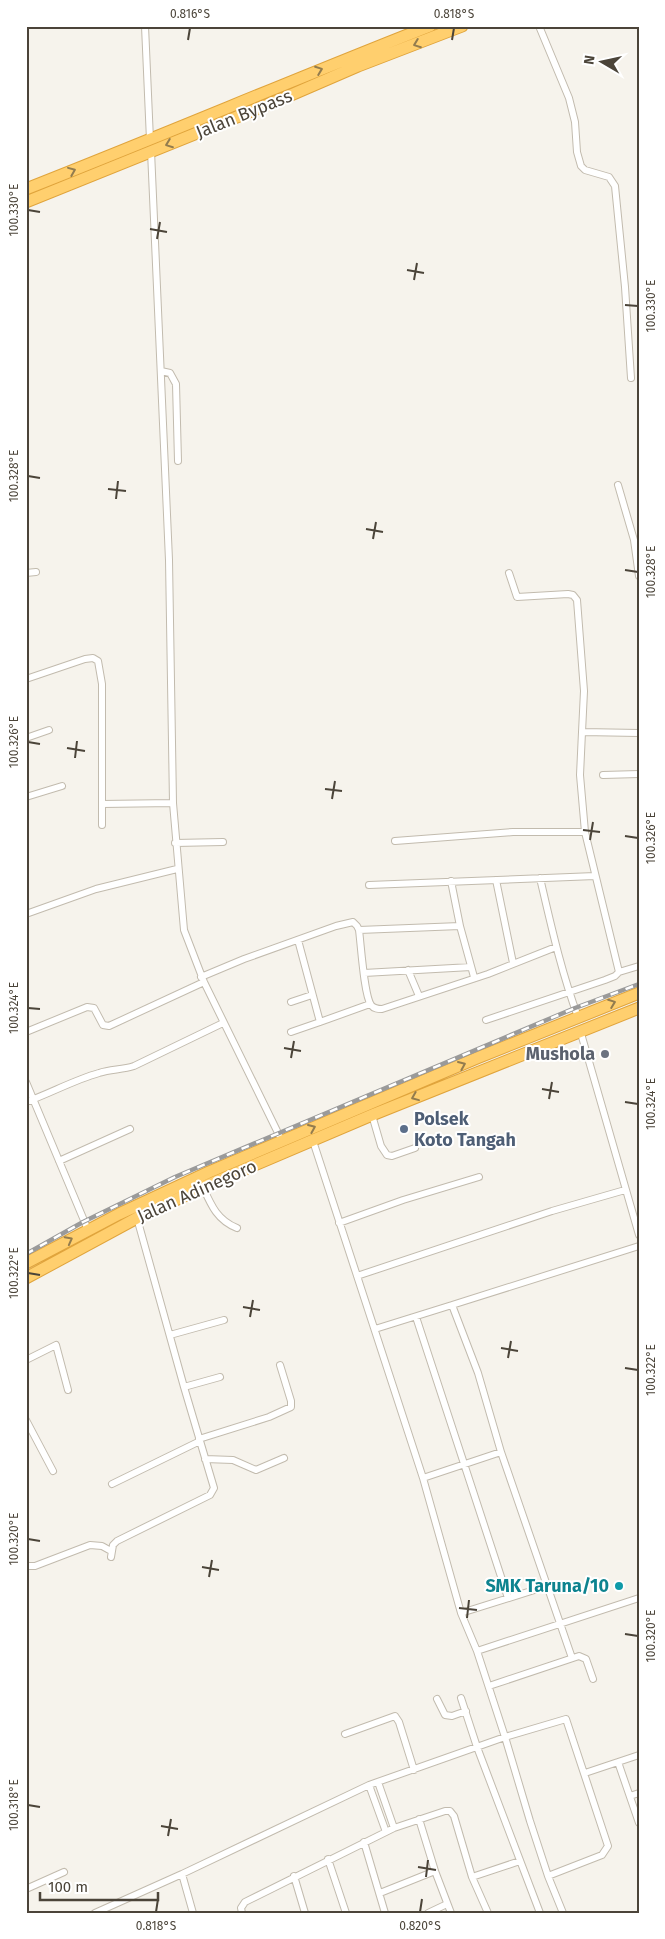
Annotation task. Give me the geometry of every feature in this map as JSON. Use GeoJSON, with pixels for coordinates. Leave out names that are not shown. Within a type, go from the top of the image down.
{"type":"FeatureCollection","features":[{"type":"Feature","properties":{"kind":"highway","name":"Jalan Bypass"},"geometry":{"type":"LineString","coordinates":[[26,202],[312,72],[430,26]]}},
{"type":"Feature","properties":{"kind":"highway","name":"Jalan Bypass"},"geometry":{"type":"LineString","coordinates":[[26,190],[275,102],[448,29],[462,26]]}},
{"type":"Feature","properties":{"kind":"highway"},"geometry":{"type":"LineString","coordinates":[[26,1263],[144,1202],[282,1141],[578,1016],[639,993]]}},
{"type":"Feature","properties":{"kind":"highway","name":"Jalan Adinegoro"},"geometry":{"type":"LineString","coordinates":[[26,1278],[137,1218],[203,1187],[313,1142],[372,1115],[580,1030],[639,1008]]}},
{"type":"Feature","properties":{"kind":"street"},"geometry":{"type":"LineString","coordinates":[[145,26],[169,560],[172,803],[184,930],[223,1023],[282,1141]]}},
{"type":"Feature","properties":{"kind":"street"},"geometry":{"type":"LineString","coordinates":[[539,26],[569,98],[575,122],[581,166],[585,170],[609,178],[615,186],[625,287],[631,378]]}},
{"type":"Feature","properties":{"kind":"street"},"geometry":{"type":"LineString","coordinates":[[161,371],[170,373],[176,384],[178,461]]}},
{"type":"Feature","properties":{"kind":"street"},"geometry":{"type":"LineString","coordinates":[[618,485],[634,540],[639,576]]}},
{"type":"Feature","properties":{"kind":"street"},"geometry":{"type":"LineString","coordinates":[[26,573],[36,572]]}},
{"type":"Feature","properties":{"kind":"street"},"geometry":{"type":"LineString","coordinates":[[509,573],[517,597],[568,594],[573,595],[577,600],[584,691],[580,776],[585,832],[619,972]]}},
{"type":"Feature","properties":{"kind":"street"},"geometry":{"type":"LineString","coordinates":[[26,679],[86,658],[93,658],[98,661],[102,684],[102,825]]}},
{"type":"Feature","properties":{"kind":"street"},"geometry":{"type":"LineString","coordinates":[[26,738],[49,730]]}},
{"type":"Feature","properties":{"kind":"street"},"geometry":{"type":"LineString","coordinates":[[582,732],[639,733]]}},
{"type":"Feature","properties":{"kind":"street"},"geometry":{"type":"LineString","coordinates":[[602,775],[639,774]]}},
{"type":"Feature","properties":{"kind":"street"},"geometry":{"type":"LineString","coordinates":[[26,797],[62,786]]}},
{"type":"Feature","properties":{"kind":"street"},"geometry":{"type":"LineString","coordinates":[[102,804],[172,803]]}},
{"type":"Feature","properties":{"kind":"street"},"geometry":{"type":"LineString","coordinates":[[395,841],[513,832],[585,832]]}},
{"type":"Feature","properties":{"kind":"street"},"geometry":{"type":"LineString","coordinates":[[176,843],[224,842]]}},
{"type":"Feature","properties":{"kind":"street"},"geometry":{"type":"LineString","coordinates":[[26,914],[96,888],[177,869]]}},
{"type":"Feature","properties":{"kind":"street"},"geometry":{"type":"LineString","coordinates":[[369,885],[595,876]]}},
{"type":"Feature","properties":{"kind":"street"},"geometry":{"type":"LineString","coordinates":[[540,878],[568,991],[578,1016]]}},
{"type":"Feature","properties":{"kind":"street"},"geometry":{"type":"LineString","coordinates":[[496,880],[514,963]]}},
{"type":"Feature","properties":{"kind":"street"},"geometry":{"type":"LineString","coordinates":[[451,882],[460,926],[474,977]]}},
{"type":"Feature","properties":{"kind":"street"},"geometry":{"type":"LineString","coordinates":[[26,1032],[87,1006],[94,1008],[101,1023],[109,1026],[244,959],[348,923],[355,923],[359,930],[370,1004],[374,1008],[382,1009],[556,947]]}},
{"type":"Feature","properties":{"kind":"street"},"geometry":{"type":"LineString","coordinates":[[359,930],[460,926]]}},
{"type":"Feature","properties":{"kind":"street"},"geometry":{"type":"LineString","coordinates":[[298,940],[320,1022]]}},
{"type":"Feature","properties":{"kind":"street"},"geometry":{"type":"LineString","coordinates":[[486,1020],[639,966]]}},
{"type":"Feature","properties":{"kind":"street"},"geometry":{"type":"LineString","coordinates":[[364,973],[471,967]]}},
{"type":"Feature","properties":{"kind":"street"},"geometry":{"type":"LineString","coordinates":[[408,970],[419,996]]}},
{"type":"Feature","properties":{"kind":"street"},"geometry":{"type":"LineString","coordinates":[[291,1002],[312,995]]}},
{"type":"Feature","properties":{"kind":"street"},"geometry":{"type":"LineString","coordinates":[[291,1032],[370,1004]]}},
{"type":"Feature","properties":{"kind":"street"},"geometry":{"type":"LineString","coordinates":[[30,1101],[100,1072],[121,1070],[134,1066],[223,1023]]}},
{"type":"Feature","properties":{"kind":"street"},"geometry":{"type":"LineString","coordinates":[[580,1030],[639,1235]]}},
{"type":"Feature","properties":{"kind":"street"},"geometry":{"type":"LineString","coordinates":[[26,1082],[30,1101],[59,1161],[83,1222],[88,1230]]}},
{"type":"Feature","properties":{"kind":"street"},"geometry":{"type":"LineString","coordinates":[[372,1115],[381,1146],[387,1155],[392,1156],[416,1148]]}},
{"type":"Feature","properties":{"kind":"street"},"geometry":{"type":"LineString","coordinates":[[59,1161],[130,1129]]}},
{"type":"Feature","properties":{"kind":"street"},"geometry":{"type":"LineString","coordinates":[[313,1142],[423,1478],[461,1613],[489,1686],[530,1821],[548,1876],[563,1913]]}},
{"type":"Feature","properties":{"kind":"street"},"geometry":{"type":"LineString","coordinates":[[340,1223],[403,1200],[479,1177]]}},
{"type":"Feature","properties":{"kind":"street"},"geometry":{"type":"LineString","coordinates":[[203,1187],[218,1216],[228,1225],[237,1228]]}},
{"type":"Feature","properties":{"kind":"street"},"geometry":{"type":"LineString","coordinates":[[357,1276],[552,1210],[625,1190]]}},
{"type":"Feature","properties":{"kind":"street"},"geometry":{"type":"LineString","coordinates":[[26,1566],[36,1566],[90,1546],[102,1546],[111,1554],[117,1541],[213,1492],[214,1485],[199,1440],[137,1218]]}},
{"type":"Feature","properties":{"kind":"street"},"geometry":{"type":"LineString","coordinates":[[375,1329],[416,1318],[639,1246]]}},
{"type":"Feature","properties":{"kind":"street"},"geometry":{"type":"LineString","coordinates":[[452,1306],[478,1374],[501,1452],[572,1658]]}},
{"type":"Feature","properties":{"kind":"street"},"geometry":{"type":"LineString","coordinates":[[416,1318],[508,1598]]}},
{"type":"Feature","properties":{"kind":"street"},"geometry":{"type":"LineString","coordinates":[[170,1335],[224,1320]]}},
{"type":"Feature","properties":{"kind":"street"},"geometry":{"type":"LineString","coordinates":[[26,1360],[56,1346],[68,1390]]}},
{"type":"Feature","properties":{"kind":"street"},"geometry":{"type":"LineString","coordinates":[[112,1484],[199,1440],[270,1417],[291,1408],[291,1401],[280,1365]]}},
{"type":"Feature","properties":{"kind":"street"},"geometry":{"type":"LineString","coordinates":[[184,1387],[220,1377]]}},
{"type":"Feature","properties":{"kind":"street"},"geometry":{"type":"LineString","coordinates":[[26,1420],[53,1471]]}},
{"type":"Feature","properties":{"kind":"street"},"geometry":{"type":"LineString","coordinates":[[423,1478],[501,1452]]}},
{"type":"Feature","properties":{"kind":"street"},"geometry":{"type":"LineString","coordinates":[[205,1459],[233,1460],[256,1470],[284,1458]]}},
{"type":"Feature","properties":{"kind":"street"},"geometry":{"type":"LineString","coordinates":[[461,1613],[547,1586]]}},
{"type":"Feature","properties":{"kind":"street"},"geometry":{"type":"LineString","coordinates":[[477,1651],[560,1622],[639,1598]]}},
{"type":"Feature","properties":{"kind":"street"},"geometry":{"type":"LineString","coordinates":[[489,1686],[579,1656],[584,1656],[593,1679]]}},
{"type":"Feature","properties":{"kind":"street"},"geometry":{"type":"LineString","coordinates":[[461,1698],[540,1913]]}},
{"type":"Feature","properties":{"kind":"street"},"geometry":{"type":"LineString","coordinates":[[437,1699],[445,1715],[452,1716],[466,1711]]}},
{"type":"Feature","properties":{"kind":"street"},"geometry":{"type":"LineString","coordinates":[[345,1734],[395,1716],[399,1722],[414,1770]]}},
{"type":"Feature","properties":{"kind":"street"},"geometry":{"type":"LineString","coordinates":[[96,1913],[369,1785],[478,1746],[566,1719],[607,1841],[607,1848],[602,1855],[548,1876]]}},
{"type":"Feature","properties":{"kind":"street"},"geometry":{"type":"LineString","coordinates":[[584,1774],[639,1755]]}},
{"type":"Feature","properties":{"kind":"street"},"geometry":{"type":"LineString","coordinates":[[618,1762],[639,1823]]}},
{"type":"Feature","properties":{"kind":"street"},"geometry":{"type":"LineString","coordinates":[[378,1782],[394,1828]]}},
{"type":"Feature","properties":{"kind":"street"},"geometry":{"type":"LineString","coordinates":[[369,1785],[386,1832]]}},
{"type":"Feature","properties":{"kind":"street"},"geometry":{"type":"LineString","coordinates":[[630,1796],[639,1793]]}},
{"type":"Feature","properties":{"kind":"street"},"geometry":{"type":"LineString","coordinates":[[242,1913],[241,1908],[245,1902],[294,1876],[394,1828],[440,1812],[450,1811],[454,1816],[472,1877],[488,1913]]}},
{"type":"Feature","properties":{"kind":"street"},"geometry":{"type":"LineString","coordinates":[[419,1819],[435,1871],[451,1913]]}},
{"type":"Feature","properties":{"kind":"street"},"geometry":{"type":"LineString","coordinates":[[364,1842],[385,1913]]}},
{"type":"Feature","properties":{"kind":"street"},"geometry":{"type":"LineString","coordinates":[[328,1860],[346,1913]]}},
{"type":"Feature","properties":{"kind":"street"},"geometry":{"type":"LineString","coordinates":[[472,1877],[520,1861]]}},
{"type":"Feature","properties":{"kind":"street"},"geometry":{"type":"LineString","coordinates":[[380,1894],[435,1871]]}},
{"type":"Feature","properties":{"kind":"street"},"geometry":{"type":"LineString","coordinates":[[26,1889],[64,1872]]}},
{"type":"Feature","properties":{"kind":"street"},"geometry":{"type":"LineString","coordinates":[[182,1874],[194,1913]]}},
{"type":"Feature","properties":{"kind":"street"},"geometry":{"type":"LineString","coordinates":[[294,1876],[305,1913]]}},
{"type":"Feature","properties":{"kind":"street"},"geometry":{"type":"LineString","coordinates":[[428,1913],[447,1904]]}},
{"type":"Feature","properties":{"kind":"railway"},"geometry":{"type":"LineString","coordinates":[[26,1254],[83,1222],[175,1177],[575,1008],[639,984]]}},
{"type":"Feature","properties":{"kind":"place","name":"Mushola"},"geometry":{"type":"Point","coordinates":[605,1054]}},
{"type":"Feature","properties":{"kind":"place","name":"Polsek Koto Tangah"},"geometry":{"type":"Point","coordinates":[404,1129]}},
{"type":"Feature","properties":{"kind":"place","name":"SMK Taruna/10"},"geometry":{"type":"Point","coordinates":[619,1586]}}]}
